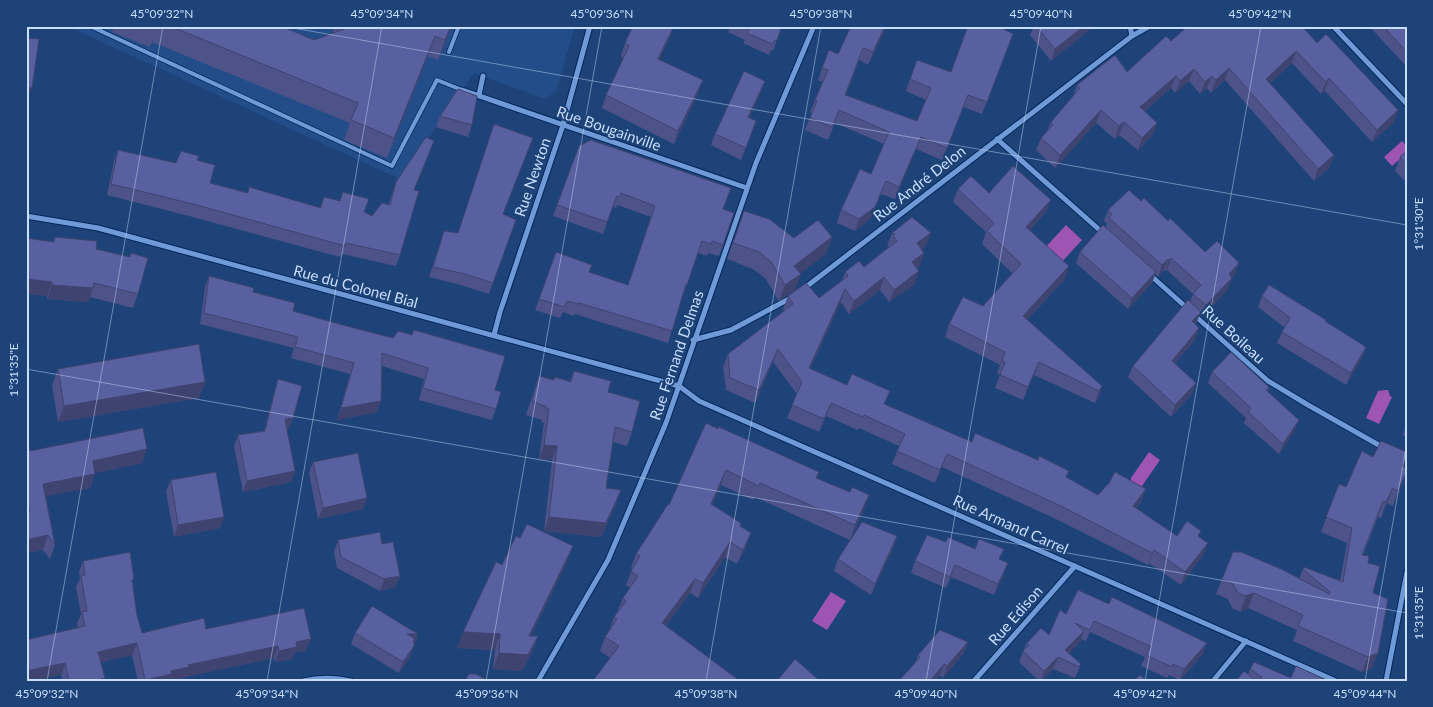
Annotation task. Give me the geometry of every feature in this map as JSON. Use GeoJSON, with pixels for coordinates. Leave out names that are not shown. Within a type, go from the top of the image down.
{"type":"FeatureCollection","features":[{"type":"Feature","properties":{"kind":"street","name":"Rue Newton"},"geometry":{"type":"LineString","coordinates":[[494,335],[563,125],[590,26]]}},
{"type":"Feature","properties":{"kind":"street","name":"Rue Fernand Delmas"},"geometry":{"type":"LineString","coordinates":[[538,681],[608,560],[653,455],[679,386],[747,188],[814,26]]}},
{"type":"Feature","properties":{"kind":"street"},"geometry":{"type":"LineString","coordinates":[[1130,26],[1132,36]]}},
{"type":"Feature","properties":{"kind":"street","name":"Rue André Delon"},"geometry":{"type":"LineString","coordinates":[[694,340],[731,330],[785,303],[1132,36],[1150,26]]}},
{"type":"Feature","properties":{"kind":"street"},"geometry":{"type":"LineString","coordinates":[[1333,26],[1407,104]]}},
{"type":"Feature","properties":{"kind":"street"},"geometry":{"type":"LineString","coordinates":[[478,95],[483,76]]}},
{"type":"Feature","properties":{"kind":"street","name":"Rue Bougainville"},"geometry":{"type":"LineString","coordinates":[[462,90],[747,188]]}},
{"type":"Feature","properties":{"kind":"street"},"geometry":{"type":"LineString","coordinates":[[997,139],[1105,235]]}},
{"type":"Feature","properties":{"kind":"street","name":"Rue du Colonel Bial"},"geometry":{"type":"LineString","coordinates":[[26,216],[98,228],[679,386]]}},
{"type":"Feature","properties":{"kind":"street","name":"Rue Boileau"},"geometry":{"type":"LineString","coordinates":[[1142,268],[1268,381],[1390,451]]}},
{"type":"Feature","properties":{"kind":"street","name":"Rue Armand Carrel"},"geometry":{"type":"LineString","coordinates":[[679,386],[699,401],[1336,681]]}},
{"type":"Feature","properties":{"kind":"street","name":"Rue Edison"},"geometry":{"type":"LineString","coordinates":[[974,681],[1074,566]]}},
{"type":"Feature","properties":{"kind":"street"},"geometry":{"type":"LineString","coordinates":[[1386,681],[1407,572]]}},
{"type":"Feature","properties":{"kind":"street"},"geometry":{"type":"LineString","coordinates":[[1213,681],[1246,641]]}},
{"type":"Feature","properties":{"kind":"street"},"geometry":{"type":"LineString","coordinates":[[303,681],[316,678],[336,678],[351,681]]}},
{"type":"Feature","properties":{"kind":"lane"},"geometry":{"type":"LineString","coordinates":[[90,26],[392,166],[437,80],[462,90]]}},
{"type":"Feature","properties":{"kind":"lane"},"geometry":{"type":"LineString","coordinates":[[449,52],[459,26]]}},
{"type":"Feature","properties":{"kind":"shaded area"},"geometry":{"type":"Polygon","coordinates":[[[67,26],[575,26],[556,91],[545,99],[474,73],[400,179],[67,26]]]}},
{"type":"Feature","properties":{"kind":"shaded area"},"geometry":{"type":"Polygon","coordinates":[[[1402,141],[1407,146],[1407,153],[1392,166],[1384,157],[1402,141]]]}},
{"type":"Feature","properties":{"kind":"shaded area"},"geometry":{"type":"Polygon","coordinates":[[[1066,225],[1082,240],[1058,266],[1042,251],[1066,225]]]}},
{"type":"Feature","properties":{"kind":"shaded area"},"geometry":{"type":"Polygon","coordinates":[[[1388,390],[1392,397],[1379,424],[1366,418],[1378,391],[1388,390]]]}},
{"type":"Feature","properties":{"kind":"shaded area"},"geometry":{"type":"Polygon","coordinates":[[[1149,452],[1160,460],[1142,486],[1137,487],[1131,482],[1131,478],[1149,452]]]}},
{"type":"Feature","properties":{"kind":"shaded area"},"geometry":{"type":"Polygon","coordinates":[[[831,592],[846,601],[827,630],[812,621],[831,592]]]}},
{"type":"Feature","properties":{"kind":"building"},"geometry":{"type":"Polygon","coordinates":[[[170,26],[281,26],[314,40],[344,29],[343,26],[451,26],[445,40],[435,36],[394,138],[351,120],[358,103],[170,26]]]}},
{"type":"Feature","properties":{"kind":"building"},"geometry":{"type":"Polygon","coordinates":[[[633,26],[674,26],[658,59],[703,80],[678,131],[606,95],[629,46],[625,43],[633,26]]]}},
{"type":"Feature","properties":{"kind":"building"},"geometry":{"type":"Polygon","coordinates":[[[743,26],[782,26],[777,40],[772,44],[747,33],[749,29],[743,26]]]}},
{"type":"Feature","properties":{"kind":"building"},"geometry":{"type":"Polygon","coordinates":[[[851,26],[885,26],[873,52],[863,48],[845,95],[917,121],[931,88],[910,79],[917,60],[951,72],[968,26],[998,26],[1013,34],[987,102],[968,95],[947,148],[921,137],[899,187],[886,181],[875,207],[859,219],[841,210],[860,169],[871,174],[889,132],[839,110],[832,127],[810,118],[817,101],[815,100],[828,70],[822,68],[829,50],[838,54],[851,26]]]}},
{"type":"Feature","properties":{"kind":"building"},"geometry":{"type":"Polygon","coordinates":[[[1036,26],[1084,26],[1055,49],[1036,26]]]}},
{"type":"Feature","properties":{"kind":"building"},"geometry":{"type":"Polygon","coordinates":[[[1188,26],[1302,26],[1317,43],[1326,34],[1398,110],[1377,130],[1329,78],[1326,82],[1296,51],[1266,79],[1334,155],[1318,169],[1229,68],[1216,80],[1212,76],[1205,82],[1194,69],[1180,81],[1176,76],[1140,107],[1157,123],[1142,138],[1124,122],[1119,126],[1101,110],[1060,155],[1041,138],[1053,125],[1051,122],[1080,88],[1077,85],[1115,55],[1127,72],[1166,36],[1171,41],[1188,26]]]}},
{"type":"Feature","properties":{"kind":"building"},"geometry":{"type":"Polygon","coordinates":[[[1383,26],[1407,26],[1407,52],[1383,26]]]}},
{"type":"Feature","properties":{"kind":"building"},"geometry":{"type":"Polygon","coordinates":[[[26,38],[39,39],[32,88],[26,88],[26,38]]]}},
{"type":"Feature","properties":{"kind":"building"},"geometry":{"type":"Polygon","coordinates":[[[744,71],[765,81],[748,117],[756,121],[746,148],[715,134],[744,71]]]}},
{"type":"Feature","properties":{"kind":"building"},"geometry":{"type":"Polygon","coordinates":[[[458,89],[477,96],[472,125],[440,116],[458,89]]]}},
{"type":"Feature","properties":{"kind":"building"},"geometry":{"type":"Polygon","coordinates":[[[494,124],[533,138],[503,214],[516,220],[493,283],[433,267],[444,231],[458,233],[494,124]]]}},
{"type":"Feature","properties":{"kind":"building"},"geometry":{"type":"Polygon","coordinates":[[[426,137],[434,141],[414,190],[419,191],[400,255],[346,243],[345,246],[193,204],[111,184],[118,150],[176,163],[181,151],[199,156],[197,160],[215,165],[210,183],[248,193],[249,187],[321,208],[324,197],[340,201],[343,192],[369,199],[364,212],[372,216],[382,203],[390,205],[396,182],[426,137]]]}},
{"type":"Feature","properties":{"kind":"building"},"geometry":{"type":"Polygon","coordinates":[[[591,140],[731,188],[723,209],[734,213],[723,245],[712,241],[711,244],[702,241],[686,284],[672,331],[579,303],[567,301],[564,307],[539,299],[556,252],[592,265],[589,272],[628,285],[655,206],[621,193],[620,197],[617,196],[607,222],[557,205],[579,146],[591,140]]]}},
{"type":"Feature","properties":{"kind":"building"},"geometry":{"type":"Polygon","coordinates":[[[1407,151],[1407,165],[1400,157],[1407,151]]]}},
{"type":"Feature","properties":{"kind":"building"},"geometry":{"type":"Polygon","coordinates":[[[1013,166],[1051,200],[1026,227],[1069,266],[1023,316],[1102,386],[1099,391],[1039,362],[1028,387],[1000,375],[1005,362],[1002,361],[1005,352],[949,324],[963,297],[983,306],[1021,264],[987,231],[994,223],[958,189],[971,176],[989,193],[1013,166]]]}},
{"type":"Feature","properties":{"kind":"building"},"geometry":{"type":"Polygon","coordinates":[[[1129,190],[1141,201],[1144,198],[1168,221],[1170,218],[1205,252],[1217,241],[1239,263],[1229,274],[1232,278],[1206,305],[1193,294],[1201,285],[1171,258],[1162,265],[1109,218],[1112,214],[1108,210],[1129,190]]]}},
{"type":"Feature","properties":{"kind":"building"},"geometry":{"type":"Polygon","coordinates":[[[744,211],[769,219],[794,238],[818,220],[832,237],[794,266],[801,274],[785,285],[771,262],[759,252],[733,243],[744,211]]]}},
{"type":"Feature","properties":{"kind":"building"},"geometry":{"type":"Polygon","coordinates":[[[912,217],[931,233],[917,243],[924,253],[912,262],[919,271],[894,290],[884,277],[854,301],[845,289],[809,368],[847,385],[852,374],[890,391],[884,404],[972,442],[975,433],[1038,460],[1039,456],[1069,471],[1066,477],[1098,495],[1109,483],[1115,472],[1146,489],[1133,506],[1177,536],[1187,521],[1201,531],[1198,536],[1208,543],[1185,572],[1154,550],[1152,553],[1061,506],[947,454],[940,470],[897,451],[905,434],[864,415],[863,417],[831,403],[824,419],[792,405],[802,382],[778,349],[759,390],[730,378],[728,354],[793,304],[788,296],[806,283],[819,298],[848,276],[845,272],[859,261],[864,267],[897,241],[893,236],[895,234],[892,233],[912,217]]]}},
{"type":"Feature","properties":{"kind":"building"},"geometry":{"type":"Polygon","coordinates":[[[1103,225],[1156,272],[1132,298],[1080,252],[1103,225]]]}},
{"type":"Feature","properties":{"kind":"building"},"geometry":{"type":"Polygon","coordinates":[[[55,237],[97,241],[96,249],[130,257],[131,253],[148,258],[138,294],[94,283],[93,288],[52,285],[52,282],[26,279],[26,238],[54,242],[55,237]]]}},
{"type":"Feature","properties":{"kind":"building"},"geometry":{"type":"Polygon","coordinates":[[[209,276],[254,288],[253,292],[295,303],[293,311],[339,324],[393,338],[398,331],[412,335],[414,330],[505,356],[495,390],[501,392],[496,409],[423,388],[428,368],[382,353],[381,401],[341,408],[354,363],[295,347],[298,337],[204,313],[209,276]]]}},
{"type":"Feature","properties":{"kind":"building"},"geometry":{"type":"Polygon","coordinates":[[[1269,285],[1366,347],[1351,373],[1282,332],[1290,318],[1262,296],[1269,285]]]}},
{"type":"Feature","properties":{"kind":"building"},"geometry":{"type":"Polygon","coordinates":[[[1188,300],[1201,312],[1192,321],[1199,328],[1172,361],[1196,383],[1175,405],[1133,366],[1188,300]]]}},
{"type":"Feature","properties":{"kind":"building"},"geometry":{"type":"Polygon","coordinates":[[[199,344],[205,382],[64,406],[58,369],[199,344]]]}},
{"type":"Feature","properties":{"kind":"building"},"geometry":{"type":"Polygon","coordinates":[[[1231,352],[1269,387],[1266,390],[1299,420],[1283,444],[1248,412],[1251,408],[1212,372],[1231,352]]]}},
{"type":"Feature","properties":{"kind":"building"},"geometry":{"type":"Polygon","coordinates":[[[574,371],[611,381],[608,392],[640,401],[632,432],[615,427],[606,488],[621,490],[606,523],[549,517],[557,446],[544,445],[549,409],[532,401],[539,376],[554,380],[555,377],[571,382],[574,371]]]}},
{"type":"Feature","properties":{"kind":"building"},"geometry":{"type":"Polygon","coordinates":[[[278,379],[302,386],[293,418],[285,419],[295,471],[247,481],[238,435],[265,431],[278,379]]]}},
{"type":"Feature","properties":{"kind":"building"},"geometry":{"type":"Polygon","coordinates":[[[706,423],[718,429],[719,427],[819,472],[816,478],[850,492],[852,487],[869,495],[855,525],[760,483],[759,486],[726,470],[711,504],[741,523],[740,526],[751,533],[743,550],[730,542],[703,583],[695,579],[662,623],[740,681],[592,681],[619,646],[605,637],[617,619],[614,617],[626,601],[623,598],[638,576],[631,571],[640,556],[636,554],[669,505],[706,423]]]}},
{"type":"Feature","properties":{"kind":"building"},"geometry":{"type":"Polygon","coordinates":[[[143,428],[147,449],[93,461],[95,474],[43,484],[55,545],[48,535],[26,540],[26,511],[30,511],[26,506],[26,430],[30,451],[143,428]]]}},
{"type":"Feature","properties":{"kind":"building"},"geometry":{"type":"Polygon","coordinates":[[[1381,441],[1407,452],[1402,466],[1407,470],[1398,491],[1393,488],[1386,502],[1383,501],[1362,555],[1369,556],[1368,563],[1380,566],[1373,593],[1388,599],[1378,653],[1368,657],[1298,626],[1303,615],[1254,593],[1246,596],[1238,593],[1233,584],[1222,579],[1233,552],[1241,552],[1281,569],[1329,594],[1330,592],[1303,569],[1304,567],[1343,582],[1352,528],[1326,517],[1339,484],[1346,487],[1362,451],[1373,457],[1381,441]]]}},
{"type":"Feature","properties":{"kind":"building"},"geometry":{"type":"Polygon","coordinates":[[[358,453],[367,498],[323,508],[313,462],[358,453]]]}},
{"type":"Feature","properties":{"kind":"building"},"geometry":{"type":"Polygon","coordinates":[[[216,472],[224,517],[178,525],[171,480],[216,472]]]}},
{"type":"Feature","properties":{"kind":"building"},"geometry":{"type":"Polygon","coordinates":[[[862,522],[897,536],[875,584],[838,559],[862,522]]]}},
{"type":"Feature","properties":{"kind":"building"},"geometry":{"type":"Polygon","coordinates":[[[527,524],[573,546],[529,636],[538,636],[528,655],[499,653],[500,634],[463,632],[496,562],[502,565],[516,536],[520,538],[527,524]]]}},
{"type":"Feature","properties":{"kind":"building"},"geometry":{"type":"Polygon","coordinates":[[[380,532],[382,544],[393,542],[400,576],[384,579],[341,557],[338,540],[380,532]]]}},
{"type":"Feature","properties":{"kind":"building"},"geometry":{"type":"Polygon","coordinates":[[[927,535],[946,542],[948,537],[975,549],[979,539],[1004,549],[999,559],[1008,563],[998,584],[955,565],[950,577],[915,561],[927,535]]]}},
{"type":"Feature","properties":{"kind":"building"},"geometry":{"type":"Polygon","coordinates":[[[130,552],[137,615],[142,633],[204,618],[206,629],[304,608],[311,639],[296,642],[297,647],[279,651],[278,646],[188,665],[189,667],[171,671],[172,674],[145,680],[137,643],[98,652],[105,678],[94,681],[69,681],[65,663],[26,671],[26,640],[85,626],[82,612],[87,611],[81,576],[85,575],[83,561],[130,552]]]}},
{"type":"Feature","properties":{"kind":"building"},"geometry":{"type":"Polygon","coordinates":[[[1078,590],[1109,604],[1112,597],[1207,643],[1184,669],[1173,664],[1172,667],[1146,655],[1150,646],[1094,621],[1090,630],[1075,623],[1084,631],[1065,650],[1081,664],[1079,667],[1058,657],[1044,671],[1023,651],[1029,645],[1026,644],[1041,628],[1049,635],[1060,610],[1066,614],[1078,590]]]}},
{"type":"Feature","properties":{"kind":"building"},"geometry":{"type":"Polygon","coordinates":[[[372,606],[418,634],[407,634],[414,638],[414,646],[403,662],[355,633],[372,606]]]}},
{"type":"Feature","properties":{"kind":"building"},"geometry":{"type":"Polygon","coordinates":[[[940,630],[968,642],[947,666],[944,664],[930,681],[899,681],[920,657],[918,655],[940,630]]]}},
{"type":"Feature","properties":{"kind":"building"},"geometry":{"type":"Polygon","coordinates":[[[795,659],[820,681],[777,681],[795,659]]]}},
{"type":"Feature","properties":{"kind":"building"},"geometry":{"type":"Polygon","coordinates":[[[1254,662],[1291,678],[1296,666],[1328,681],[1259,681],[1262,677],[1250,669],[1254,662]]]}},
{"type":"Feature","properties":{"kind":"building"},"geometry":{"type":"Polygon","coordinates":[[[1244,671],[1256,681],[1236,681],[1244,671]]]}},
{"type":"Feature","properties":{"kind":"building"},"geometry":{"type":"Polygon","coordinates":[[[469,674],[476,674],[488,681],[465,681],[469,674]]]}},
{"type":"Feature","properties":{"kind":"building"},"geometry":{"type":"Polygon","coordinates":[[[1140,675],[1147,681],[1134,681],[1140,675]]]}}]}
